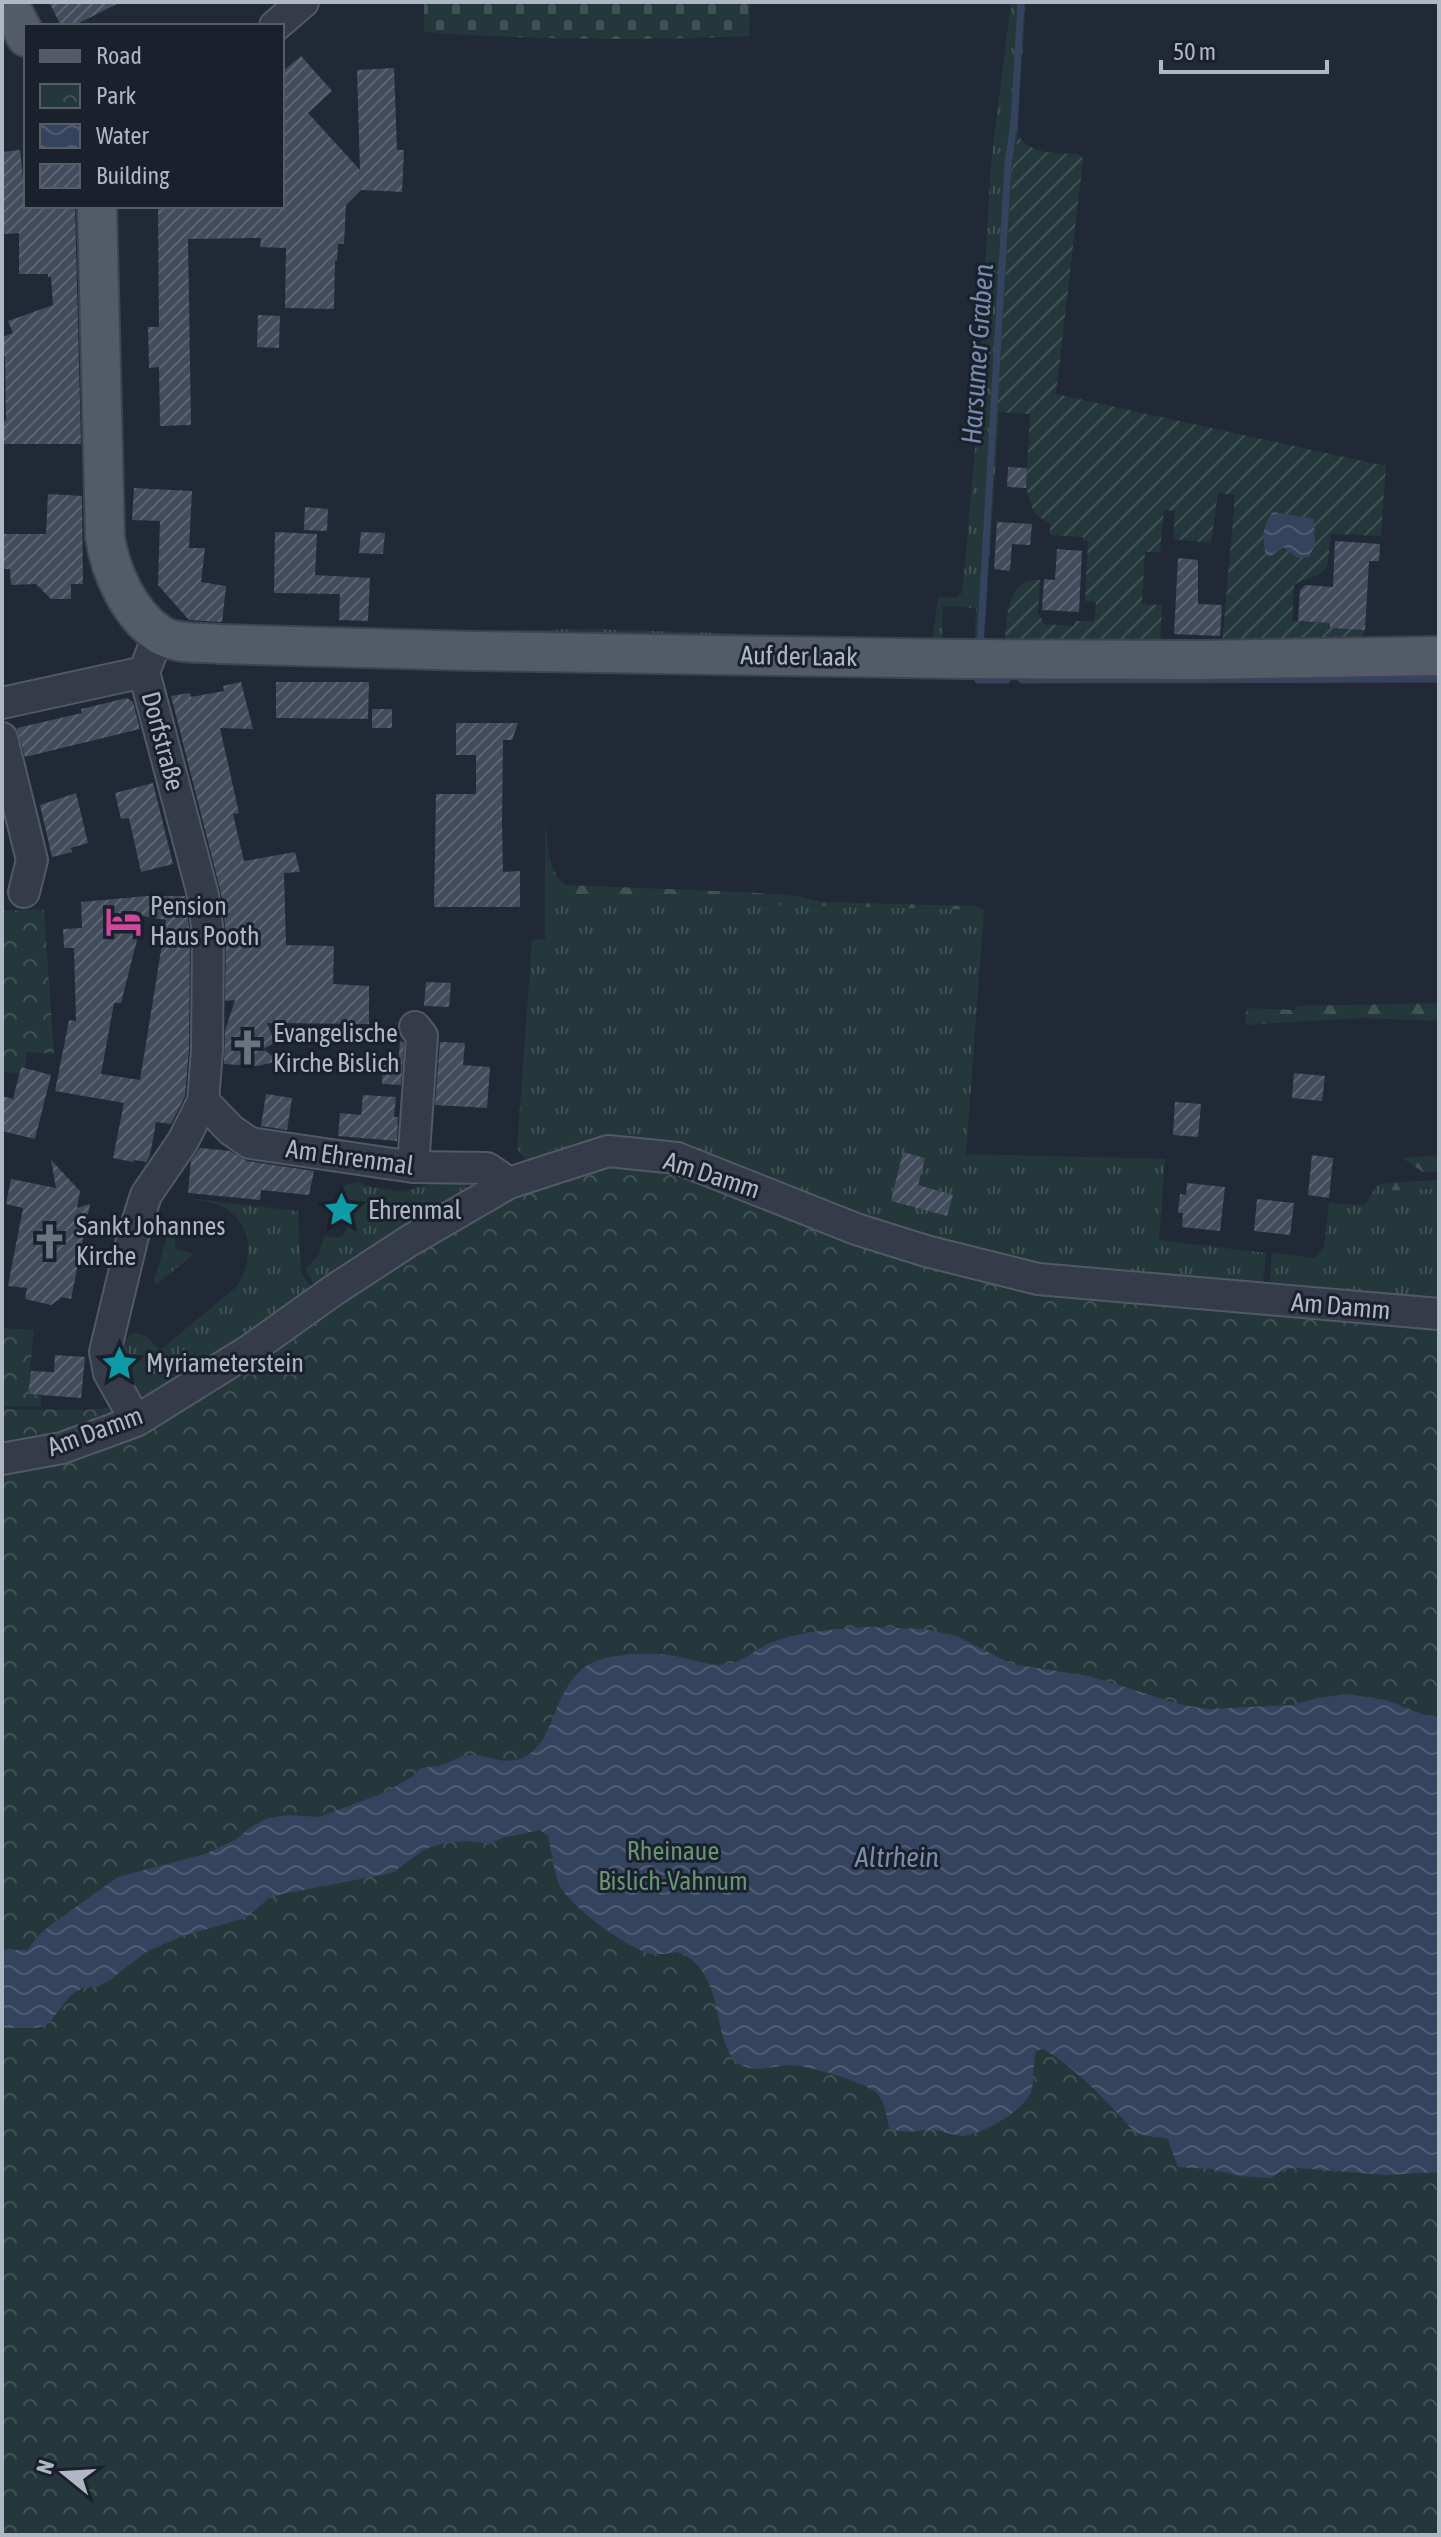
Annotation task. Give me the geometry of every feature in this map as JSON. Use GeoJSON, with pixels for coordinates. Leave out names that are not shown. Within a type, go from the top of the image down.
{"type":"FeatureCollection","features":[{"type":"Feature","properties":{"kind":"main road"},"geometry":{"type":"LineString","coordinates":[[8,2],[24,33]]}},
{"type":"Feature","properties":{"kind":"main road"},"geometry":{"type":"LineString","coordinates":[[97,208],[108,559],[127,599],[159,634]]}},
{"type":"Feature","properties":{"kind":"main road","name":"Auf der Laak"},"geometry":{"type":"LineString","coordinates":[[159,634],[180,641],[220,644],[474,651],[1009,659],[1439,656]]}},
{"type":"Feature","properties":{"kind":"street"},"geometry":{"type":"LineString","coordinates":[[277,24],[303,2]]}},
{"type":"Feature","properties":{"kind":"street","name":"Dorfstraße"},"geometry":{"type":"LineString","coordinates":[[159,634],[144,672],[203,895],[208,934],[207,1051],[203,1101]]}},
{"type":"Feature","properties":{"kind":"street"},"geometry":{"type":"LineString","coordinates":[[2,703],[144,672]]}},
{"type":"Feature","properties":{"kind":"street"},"geometry":{"type":"LineString","coordinates":[[2,738],[32,860],[24,892]]}},
{"type":"Feature","properties":{"kind":"street"},"geometry":{"type":"LineString","coordinates":[[413,1167],[422,1036],[415,1027]]}},
{"type":"Feature","properties":{"kind":"street"},"geometry":{"type":"LineString","coordinates":[[136,1421],[109,1373],[105,1352],[146,1195],[183,1141],[203,1101]]}},
{"type":"Feature","properties":{"kind":"street","name":"Am Ehrenmal"},"geometry":{"type":"LineString","coordinates":[[203,1101],[231,1130],[250,1143],[413,1167],[487,1168],[509,1183]]}},
{"type":"Feature","properties":{"kind":"street","name":"Am Damm"},"geometry":{"type":"LineString","coordinates":[[2,1459],[62,1448],[136,1421],[250,1350],[409,1241],[509,1183],[608,1151],[677,1158],[856,1229],[926,1251],[1038,1279],[1439,1314]]}},
{"type":"Feature","properties":{"kind":"green space"},"geometry":{"type":"Polygon","coordinates":[[[424,2],[750,2],[749,36],[586,39],[424,32],[424,2]]]}},
{"type":"Feature","properties":{"kind":"green space"},"geometry":{"type":"Polygon","coordinates":[[[1011,2],[1026,2],[984,641],[387,633],[586,629],[932,639],[938,600],[940,597],[956,598],[961,594],[963,585],[975,449],[991,162],[1011,2]],[[943,606],[942,640],[975,640],[976,608],[943,606]]]}},
{"type":"Feature","properties":{"kind":"green space"},"geometry":{"type":"Polygon","coordinates":[[[1018,135],[1037,150],[1079,154],[1083,159],[1056,394],[1386,466],[1381,536],[1331,534],[1327,568],[1294,585],[1292,621],[1330,623],[1330,628],[1365,630],[1359,644],[1222,645],[1235,495],[1218,493],[1211,543],[1173,539],[1175,511],[1164,510],[1160,552],[1145,552],[1142,604],[1162,605],[1160,646],[1005,642],[1010,601],[1020,585],[1029,581],[1040,580],[1038,613],[1044,624],[1074,626],[1074,621],[1094,621],[1096,602],[1085,601],[1088,541],[1083,541],[1083,537],[1050,535],[1050,524],[1034,513],[1026,488],[1030,414],[997,412],[1013,163],[1018,135]]]}},
{"type":"Feature","properties":{"kind":"green space"},"geometry":{"type":"Polygon","coordinates":[[[545,820],[551,864],[566,885],[742,892],[797,896],[822,902],[974,906],[984,910],[750,904],[733,900],[545,893],[545,820]]]}},
{"type":"Feature","properties":{"kind":"green space"},"geometry":{"type":"Polygon","coordinates":[[[545,893],[733,900],[750,904],[984,910],[966,1154],[1165,1159],[1159,1240],[1266,1253],[1262,1292],[1099,1276],[530,1164],[517,1149],[532,940],[545,939],[545,893]]]}},
{"type":"Feature","properties":{"kind":"green space"},"geometry":{"type":"Polygon","coordinates":[[[44,909],[54,1054],[27,1052],[25,1068],[21,1068],[19,1073],[2,1072],[2,911],[44,909]]]}},
{"type":"Feature","properties":{"kind":"green space"},"geometry":{"type":"Polygon","coordinates":[[[1439,1003],[1439,1021],[1362,1018],[1245,1025],[1247,1008],[1295,1010],[1296,1006],[1439,1003]]]}},
{"type":"Feature","properties":{"kind":"green space","name":"Rheinaue Bislich-Vahnum"},"geometry":{"type":"Polygon","coordinates":[[[617,1145],[958,1257],[1439,1311],[1439,2535],[2,2535],[2,1409],[86,1410],[157,1402],[401,1234],[617,1145]]]}},
{"type":"Feature","properties":{"kind":"green space"},"geometry":{"type":"Polygon","coordinates":[[[1439,1155],[1439,1172],[1423,1172],[1402,1158],[1439,1155]]]}},
{"type":"Feature","properties":{"kind":"green space"},"geometry":{"type":"Polygon","coordinates":[[[426,1177],[464,1183],[468,1191],[318,1292],[305,1269],[319,1255],[324,1236],[337,1238],[344,1235],[347,1229],[343,1217],[349,1213],[345,1206],[336,1211],[334,1207],[342,1188],[361,1182],[365,1186],[403,1192],[425,1185],[426,1177]]]}},
{"type":"Feature","properties":{"kind":"green space"},"geometry":{"type":"Polygon","coordinates":[[[1439,1180],[1439,1188],[1383,1191],[1385,1183],[1439,1180]]]}},
{"type":"Feature","properties":{"kind":"green space"},"geometry":{"type":"Polygon","coordinates":[[[1385,1183],[1384,1191],[1439,1188],[1439,1307],[1269,1293],[1272,1253],[1314,1258],[1324,1247],[1329,1203],[1365,1205],[1377,1185],[1385,1183]]]}},
{"type":"Feature","properties":{"kind":"green space"},"geometry":{"type":"Polygon","coordinates":[[[186,1198],[298,1211],[301,1272],[316,1295],[151,1401],[142,1396],[123,1370],[120,1360],[125,1341],[133,1333],[142,1335],[160,1350],[234,1289],[246,1268],[248,1257],[246,1234],[233,1214],[219,1205],[186,1198]]]}},
{"type":"Feature","properties":{"kind":"green space"},"geometry":{"type":"Polygon","coordinates":[[[168,1233],[175,1233],[175,1249],[194,1254],[156,1285],[154,1281],[168,1233]]]}},
{"type":"Feature","properties":{"kind":"green space"},"geometry":{"type":"Polygon","coordinates":[[[2,1328],[34,1330],[28,1394],[41,1396],[41,1406],[2,1407],[2,1328]]]}},
{"type":"Feature","properties":{"kind":"water"},"geometry":{"type":"Polygon","coordinates":[[[1273,512],[1314,519],[1315,545],[1309,557],[1298,558],[1283,547],[1270,557],[1266,555],[1264,532],[1273,512]]]}},
{"type":"Feature","properties":{"kind":"water","name":"Altrhein"},"geometry":{"type":"Polygon","coordinates":[[[868,1627],[924,1629],[957,1636],[1011,1664],[1089,1676],[1182,1705],[1208,1709],[1293,1705],[1346,1694],[1386,1700],[1424,1715],[1439,1717],[1439,2172],[1387,2175],[1297,2168],[1284,2169],[1271,2178],[1178,2167],[1168,2139],[1145,2136],[1135,2131],[1084,2080],[1043,2049],[1036,2051],[1029,2097],[996,2124],[963,2135],[932,2130],[894,2130],[889,2128],[880,2096],[861,2084],[797,2066],[758,2069],[741,2065],[731,2055],[725,2042],[712,1991],[705,1975],[694,1962],[677,1952],[655,1954],[642,1951],[587,1915],[559,1884],[548,1836],[540,1830],[502,1838],[490,1844],[468,1841],[444,1843],[425,1849],[392,1873],[268,1899],[245,1918],[180,1937],[146,1952],[97,1987],[84,1987],[70,1996],[48,2024],[37,2028],[2,2028],[2,1950],[27,1950],[56,1921],[118,1877],[205,1854],[235,1840],[252,1826],[269,1818],[288,1815],[319,1817],[386,1792],[421,1768],[439,1766],[468,1755],[505,1761],[526,1756],[544,1737],[571,1681],[596,1661],[632,1654],[662,1654],[722,1665],[790,1637],[868,1627]]]}},
{"type":"Feature","properties":{"kind":"building"},"geometry":{"type":"Polygon","coordinates":[[[49,2],[121,2],[77,24],[60,24],[49,2]]]}},
{"type":"Feature","properties":{"kind":"building"},"geometry":{"type":"Polygon","coordinates":[[[301,56],[332,91],[308,113],[360,170],[357,70],[394,68],[397,150],[404,150],[402,192],[361,190],[346,205],[344,244],[338,244],[335,261],[334,309],[285,308],[286,248],[260,247],[261,238],[188,239],[191,425],[160,426],[159,367],[149,368],[148,327],[159,327],[158,208],[284,208],[284,70],[301,56]]]}},
{"type":"Feature","properties":{"kind":"building"},"geometry":{"type":"Polygon","coordinates":[[[20,150],[24,208],[75,208],[81,444],[2,444],[2,421],[6,421],[2,337],[13,333],[8,321],[53,305],[51,277],[48,274],[19,274],[19,233],[4,234],[2,152],[20,150]]]}},
{"type":"Feature","properties":{"kind":"building"},"geometry":{"type":"Polygon","coordinates":[[[258,315],[280,316],[279,348],[257,347],[258,315]]]}},
{"type":"Feature","properties":{"kind":"building"},"geometry":{"type":"Polygon","coordinates":[[[1008,467],[1027,468],[1026,488],[1007,487],[1008,467]]]}},
{"type":"Feature","properties":{"kind":"building"},"geometry":{"type":"Polygon","coordinates":[[[134,488],[192,491],[189,548],[205,548],[201,582],[226,586],[222,622],[189,620],[158,585],[160,521],[132,520],[134,488]]]}},
{"type":"Feature","properties":{"kind":"building"},"geometry":{"type":"Polygon","coordinates":[[[48,494],[82,496],[83,584],[71,584],[71,599],[51,599],[36,584],[11,585],[10,569],[2,569],[2,534],[46,534],[48,494]]]}},
{"type":"Feature","properties":{"kind":"building"},"geometry":{"type":"Polygon","coordinates":[[[305,507],[328,509],[327,531],[304,530],[305,507]]]}},
{"type":"Feature","properties":{"kind":"building"},"geometry":{"type":"Polygon","coordinates":[[[997,522],[1032,524],[1030,545],[1012,544],[1010,571],[994,569],[997,522]]]}},
{"type":"Feature","properties":{"kind":"building"},"geometry":{"type":"Polygon","coordinates":[[[275,532],[317,534],[315,575],[370,578],[368,621],[339,620],[340,594],[274,593],[275,532]]]}},
{"type":"Feature","properties":{"kind":"building"},"geometry":{"type":"Polygon","coordinates":[[[361,532],[385,533],[383,554],[359,553],[361,532]]]}},
{"type":"Feature","properties":{"kind":"building"},"geometry":{"type":"Polygon","coordinates":[[[1335,541],[1380,544],[1379,561],[1369,561],[1365,630],[1330,628],[1330,623],[1298,621],[1300,590],[1306,585],[1333,587],[1335,541]]]}},
{"type":"Feature","properties":{"kind":"building"},"geometry":{"type":"Polygon","coordinates":[[[1057,549],[1082,551],[1079,612],[1042,610],[1044,579],[1055,580],[1057,549]]]}},
{"type":"Feature","properties":{"kind":"building"},"geometry":{"type":"Polygon","coordinates":[[[1178,558],[1198,560],[1198,604],[1222,605],[1220,636],[1174,634],[1178,558]]]}},
{"type":"Feature","properties":{"kind":"building"},"geometry":{"type":"Polygon","coordinates":[[[241,682],[253,729],[220,728],[239,813],[233,814],[244,861],[295,852],[300,872],[284,873],[286,945],[334,946],[333,984],[369,986],[369,1024],[267,1023],[275,1043],[263,1049],[279,1061],[257,1066],[224,1064],[225,1031],[235,1000],[225,1001],[226,934],[221,893],[171,696],[190,693],[191,697],[224,691],[223,686],[241,682]]]}},
{"type":"Feature","properties":{"kind":"building"},"geometry":{"type":"Polygon","coordinates":[[[276,682],[369,682],[368,719],[276,718],[276,682]]]}},
{"type":"Feature","properties":{"kind":"building"},"geometry":{"type":"Polygon","coordinates":[[[127,698],[133,702],[140,729],[25,757],[17,728],[82,713],[81,709],[127,698]]]}},
{"type":"Feature","properties":{"kind":"building"},"geometry":{"type":"Polygon","coordinates":[[[372,709],[392,709],[392,728],[372,728],[372,709]]]}},
{"type":"Feature","properties":{"kind":"building"},"geometry":{"type":"Polygon","coordinates":[[[456,723],[518,723],[512,740],[503,740],[502,822],[503,872],[520,871],[520,907],[434,907],[436,794],[476,794],[476,755],[456,755],[456,723]]]}},
{"type":"Feature","properties":{"kind":"building"},"geometry":{"type":"Polygon","coordinates":[[[153,783],[173,864],[141,872],[129,818],[121,819],[115,793],[153,783]]]}},
{"type":"Feature","properties":{"kind":"building"},"geometry":{"type":"Polygon","coordinates":[[[76,793],[88,843],[71,848],[72,852],[52,857],[40,805],[76,793]]]}},
{"type":"Feature","properties":{"kind":"building"},"geometry":{"type":"Polygon","coordinates":[[[185,896],[190,935],[189,1049],[185,1096],[171,1124],[156,1122],[146,1162],[113,1158],[124,1103],[55,1091],[69,1020],[76,1021],[74,948],[64,948],[63,929],[82,928],[81,902],[185,896]],[[143,916],[121,1003],[114,1003],[101,1074],[140,1080],[166,920],[143,916]]]}},
{"type":"Feature","properties":{"kind":"building"},"geometry":{"type":"Polygon","coordinates":[[[426,982],[451,983],[449,1007],[424,1006],[426,982]]]}},
{"type":"Feature","properties":{"kind":"building"},"geometry":{"type":"Polygon","coordinates":[[[400,1041],[404,1042],[401,1085],[382,1084],[383,1065],[398,1066],[400,1041]]]}},
{"type":"Feature","properties":{"kind":"building"},"geometry":{"type":"Polygon","coordinates":[[[440,1042],[465,1043],[463,1065],[490,1067],[487,1108],[435,1105],[440,1042]]]}},
{"type":"Feature","properties":{"kind":"building"},"geometry":{"type":"Polygon","coordinates":[[[21,1067],[51,1075],[35,1139],[2,1131],[2,1096],[13,1099],[21,1067]]]}},
{"type":"Feature","properties":{"kind":"building"},"geometry":{"type":"Polygon","coordinates":[[[1294,1073],[1325,1076],[1322,1101],[1292,1098],[1294,1073]]]}},
{"type":"Feature","properties":{"kind":"building"},"geometry":{"type":"Polygon","coordinates":[[[266,1094],[292,1098],[287,1130],[261,1126],[266,1094]]]}},
{"type":"Feature","properties":{"kind":"building"},"geometry":{"type":"Polygon","coordinates":[[[363,1095],[396,1097],[394,1117],[398,1117],[397,1141],[338,1136],[340,1113],[361,1115],[363,1095]]]}},
{"type":"Feature","properties":{"kind":"building"},"geometry":{"type":"Polygon","coordinates":[[[1175,1102],[1201,1104],[1198,1137],[1173,1135],[1175,1102]]]}},
{"type":"Feature","properties":{"kind":"building"},"geometry":{"type":"Polygon","coordinates":[[[200,1148],[230,1151],[247,1161],[314,1171],[309,1195],[261,1190],[260,1200],[188,1193],[191,1160],[200,1148]]]}},
{"type":"Feature","properties":{"kind":"building"},"geometry":{"type":"Polygon","coordinates":[[[903,1152],[925,1158],[918,1185],[953,1195],[947,1216],[891,1201],[903,1152]]]}},
{"type":"Feature","properties":{"kind":"building"},"geometry":{"type":"Polygon","coordinates":[[[1312,1155],[1333,1158],[1329,1198],[1308,1195],[1312,1155]]]}},
{"type":"Feature","properties":{"kind":"building","name":"Sankt Johannes Kirche"},"geometry":{"type":"Polygon","coordinates":[[[51,1160],[80,1191],[77,1208],[90,1204],[71,1299],[62,1297],[51,1305],[25,1299],[27,1288],[8,1286],[23,1208],[6,1204],[11,1179],[56,1188],[51,1160]]]}},
{"type":"Feature","properties":{"kind":"building"},"geometry":{"type":"Polygon","coordinates":[[[1187,1183],[1225,1187],[1220,1231],[1182,1227],[1183,1213],[1178,1213],[1180,1194],[1186,1195],[1187,1183]]]}},
{"type":"Feature","properties":{"kind":"building"},"geometry":{"type":"Polygon","coordinates":[[[1257,1199],[1294,1203],[1290,1235],[1254,1231],[1257,1199]]]}},
{"type":"Feature","properties":{"kind":"building"},"geometry":{"type":"Polygon","coordinates":[[[55,1355],[85,1357],[81,1398],[28,1394],[31,1371],[54,1372],[55,1355]]]}},
{"type":"Feature","properties":{"kind":"waterway","name":"Harsumer Graben"},"geometry":{"type":"LineString","coordinates":[[980,646],[1008,164],[1014,123],[1021,2]]}},
{"type":"Feature","properties":{"kind":"waterway","name":"Harsumer Graben"},"geometry":{"type":"LineString","coordinates":[[979,670],[978,680],[1007,680]]}},
{"type":"Feature","properties":{"kind":"waterway","name":"Harsumer Graben"},"geometry":{"type":"LineString","coordinates":[[1022,680],[1439,679]]}},
{"type":"Feature","properties":{"kind":"place","name":"Pension Haus Pooth"},"geometry":{"type":"Point","coordinates":[124,921]}},
{"type":"Feature","properties":{"kind":"place","name":"Evangelische Kirche Bislich"},"geometry":{"type":"Point","coordinates":[247,1048]}},
{"type":"Feature","properties":{"kind":"place","name":"Ehrenmal"},"geometry":{"type":"Point","coordinates":[342,1210]}},
{"type":"Feature","properties":{"kind":"place","name":"Sankt Johannes Kirche"},"geometry":{"type":"Point","coordinates":[50,1241]}},
{"type":"Feature","properties":{"kind":"place","name":"Myriameterstein"},"geometry":{"type":"Point","coordinates":[120,1363]}}]}
